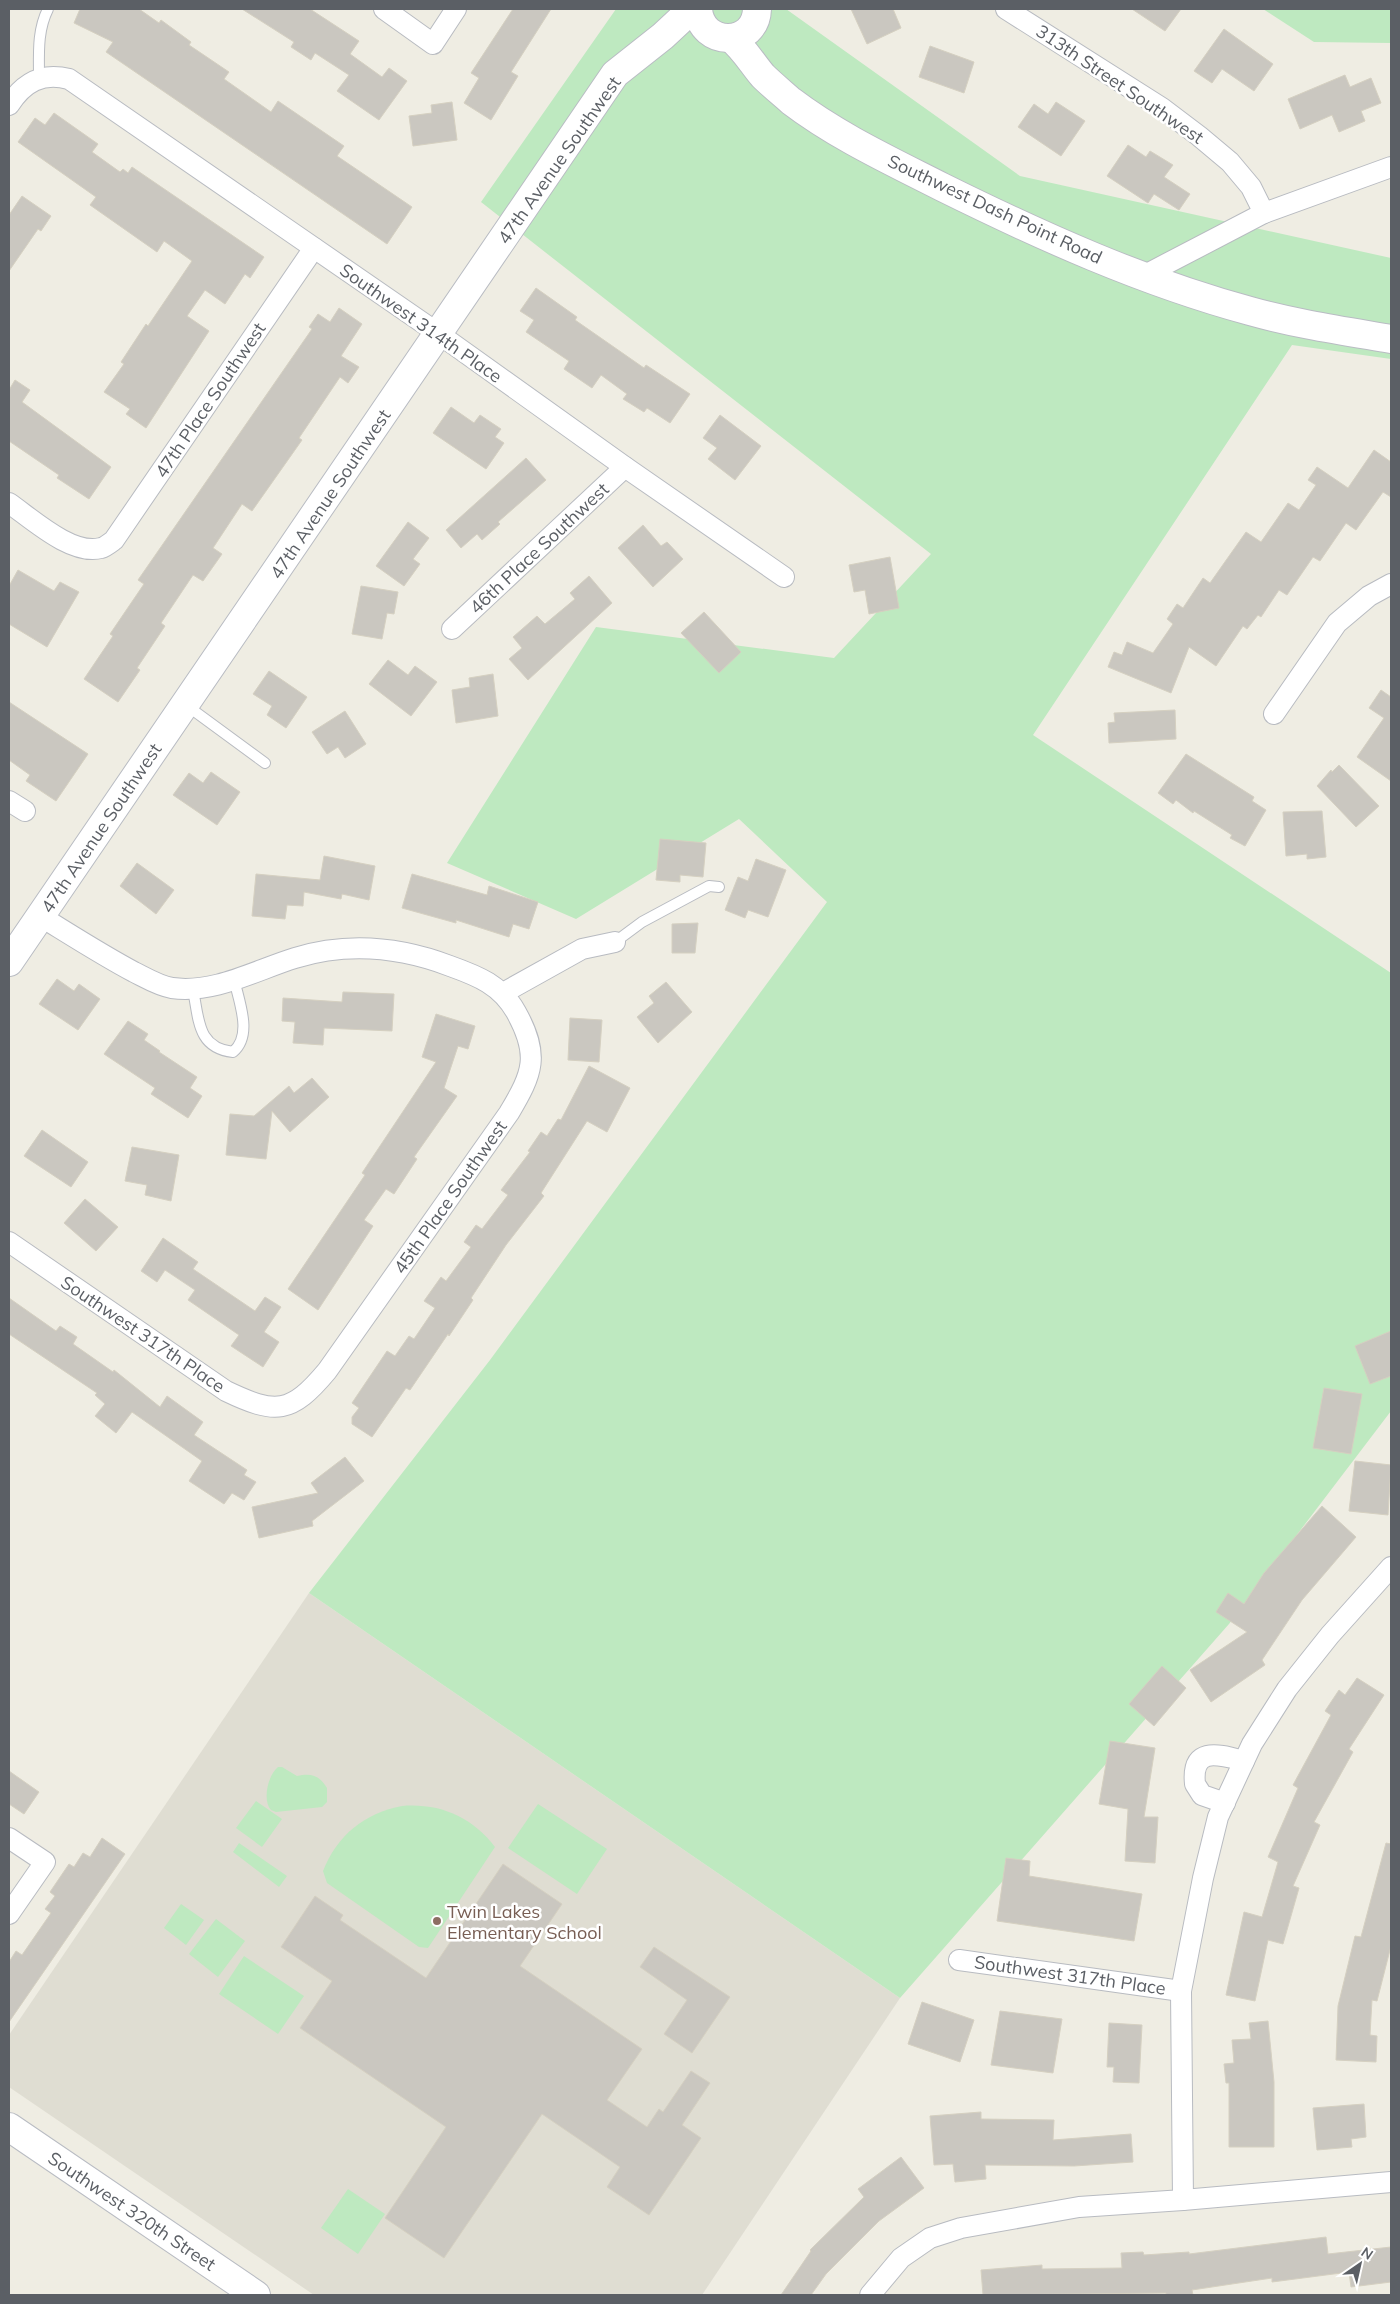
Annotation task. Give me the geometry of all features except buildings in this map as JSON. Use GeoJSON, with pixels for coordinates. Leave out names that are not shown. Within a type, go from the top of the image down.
{"type":"FeatureCollection","features":[{"type":"Feature","properties":{"kind":"main road","name":"47th Avenue Southwest"},"geometry":{"type":"LineString","coordinates":[[9,962],[615,74],[663,36],[692,9]]}},
{"type":"Feature","properties":{"kind":"main road","name":"Southwest Dash Point Road"},"geometry":{"type":"LineString","coordinates":[[698,9],[704,26],[742,48],[763,75],[790,100],[816,119],[872,151],[1019,224],[1086,254],[1252,312],[1345,332],[1391,339]]}},
{"type":"Feature","properties":{"kind":"main road"},"geometry":{"type":"LineString","coordinates":[[663,36],[692,34],[724,37],[746,32],[757,14]]}},
{"type":"Feature","properties":{"kind":"main road"},"geometry":{"type":"LineString","coordinates":[[757,14],[756,46],[763,75]]}},
{"type":"Feature","properties":{"kind":"main road","name":"Southwest 320th Street"},"geometry":{"type":"LineString","coordinates":[[9,2127],[256,2295]]}},
{"type":"Feature","properties":{"kind":"street"},"geometry":{"type":"LineString","coordinates":[[384,9],[433,44],[456,9]]}},
{"type":"Feature","properties":{"kind":"street","name":"313th Street Southwest"},"geometry":{"type":"LineString","coordinates":[[1006,9],[1162,108],[1199,136],[1230,162],[1251,187],[1264,213]]}},
{"type":"Feature","properties":{"kind":"street"},"geometry":{"type":"LineString","coordinates":[[9,105],[28,85],[47,77]]}},
{"type":"Feature","properties":{"kind":"street","name":"Southwest 314th Place"},"geometry":{"type":"LineString","coordinates":[[47,77],[69,79],[439,334],[625,467],[784,577]]}},
{"type":"Feature","properties":{"kind":"street"},"geometry":{"type":"LineString","coordinates":[[1144,275],[1264,213],[1391,167]]}},
{"type":"Feature","properties":{"kind":"street","name":"47th Place Southwest"},"geometry":{"type":"LineString","coordinates":[[9,503],[69,544],[85,549],[102,548],[114,540],[314,248]]}},
{"type":"Feature","properties":{"kind":"street","name":"46th Place Southwest"},"geometry":{"type":"LineString","coordinates":[[452,629],[625,467]]}},
{"type":"Feature","properties":{"kind":"street"},"geometry":{"type":"LineString","coordinates":[[1274,714],[1337,623],[1369,596],[1391,584]]}},
{"type":"Feature","properties":{"kind":"street"},"geometry":{"type":"LineString","coordinates":[[40,916],[151,981],[170,988],[193,990]]}},
{"type":"Feature","properties":{"kind":"street"},"geometry":{"type":"LineString","coordinates":[[503,993],[582,949],[615,942]]}},
{"type":"Feature","properties":{"kind":"street","name":"45th Place Southwest"},"geometry":{"type":"LineString","coordinates":[[193,990],[234,979],[297,958],[355,948],[386,949],[434,960],[489,982],[503,993],[516,1013],[530,1042],[532,1054],[530,1068],[518,1098],[327,1370],[299,1400],[284,1407]]}},
{"type":"Feature","properties":{"kind":"street","name":"Southwest 317th Place"},"geometry":{"type":"LineString","coordinates":[[9,1242],[226,1392],[254,1405],[284,1407]]}},
{"type":"Feature","properties":{"kind":"street"},"geometry":{"type":"LineString","coordinates":[[1183,2200],[1181,1991],[1203,1878],[1218,1817],[1252,1744],[1287,1689],[1330,1635],[1391,1567]]}},
{"type":"Feature","properties":{"kind":"street"},"geometry":{"type":"LineString","coordinates":[[1225,1803],[1202,1795],[1195,1784],[1197,1765],[1202,1758],[1214,1753],[1244,1761]]}},
{"type":"Feature","properties":{"kind":"street"},"geometry":{"type":"LineString","coordinates":[[9,1838],[45,1862],[9,1914]]}},
{"type":"Feature","properties":{"kind":"street","name":"Southwest 317th Place"},"geometry":{"type":"LineString","coordinates":[[960,1960],[1181,1991]]}},
{"type":"Feature","properties":{"kind":"street"},"geometry":{"type":"LineString","coordinates":[[870,2295],[901,2258],[930,2238],[961,2228],[1079,2206],[1183,2200],[1391,2182]]}},
{"type":"Feature","properties":{"kind":"lane"},"geometry":{"type":"LineString","coordinates":[[47,77],[38,42],[48,9]]}},
{"type":"Feature","properties":{"kind":"lane"},"geometry":{"type":"LineString","coordinates":[[185,705],[265,763]]}},
{"type":"Feature","properties":{"kind":"lane"},"geometry":{"type":"LineString","coordinates":[[615,942],[642,922],[709,886],[719,886]]}},
{"type":"Feature","properties":{"kind":"lane"},"geometry":{"type":"LineString","coordinates":[[193,990],[201,1032],[208,1044],[220,1051],[233,1052],[240,1046],[244,1034],[234,979]]}},
{"type":"Feature","properties":{"kind":"shaded area","name":"Twin Lakes Elementary School"},"geometry":{"type":"Polygon","coordinates":[[[309,1593],[900,1998],[702,2295],[314,2295],[9,2087],[9,2035],[309,1593]]]}},
{"type":"Feature","properties":{"kind":"green space"},"geometry":{"type":"Polygon","coordinates":[[[616,9],[786,9],[1020,176],[1391,258],[1391,359],[1292,345],[1033,735],[1391,973],[1391,1411],[1229,1624],[900,1998],[309,1593],[490,1360],[827,902],[739,819],[576,919],[447,863],[596,627],[834,658],[931,554],[481,202],[616,9]]]}},
{"type":"Feature","properties":{"kind":"green space"},"geometry":{"type":"Polygon","coordinates":[[[1263,9],[1391,9],[1391,43],[1314,42],[1263,9]]]}},
{"type":"Feature","properties":{"kind":"green space"},"geometry":{"type":"Polygon","coordinates":[[[278,1767],[282,1767],[297,1776],[311,1775],[321,1780],[327,1788],[327,1802],[322,1807],[276,1812],[271,1810],[268,1806],[267,1788],[271,1776],[278,1767]]]}},
{"type":"Feature","properties":{"kind":"green space"},"geometry":{"type":"Polygon","coordinates":[[[256,1801],[282,1819],[262,1847],[236,1828],[256,1801]]]}},
{"type":"Feature","properties":{"kind":"green space"},"geometry":{"type":"Polygon","coordinates":[[[538,1804],[607,1849],[577,1894],[508,1848],[538,1804]]]}},
{"type":"Feature","properties":{"kind":"green space"},"geometry":{"type":"Polygon","coordinates":[[[402,1806],[429,1807],[454,1814],[476,1828],[495,1847],[428,1948],[419,1947],[327,1883],[323,1871],[329,1858],[344,1836],[364,1820],[389,1809],[402,1806]]]}},
{"type":"Feature","properties":{"kind":"green space"},"geometry":{"type":"Polygon","coordinates":[[[239,1843],[287,1876],[279,1887],[233,1852],[239,1843]]]}},
{"type":"Feature","properties":{"kind":"green space"},"geometry":{"type":"Polygon","coordinates":[[[181,1904],[204,1920],[186,1945],[164,1928],[181,1904]]]}},
{"type":"Feature","properties":{"kind":"green space"},"geometry":{"type":"Polygon","coordinates":[[[216,1919],[245,1941],[218,1977],[189,1954],[216,1919]]]}},
{"type":"Feature","properties":{"kind":"green space"},"geometry":{"type":"Polygon","coordinates":[[[244,1956],[304,1996],[278,2034],[219,1994],[244,1956]]]}},
{"type":"Feature","properties":{"kind":"green space"},"geometry":{"type":"Polygon","coordinates":[[[348,2189],[385,2214],[358,2254],[321,2228],[348,2189]]]}},
{"type":"Feature","properties":{"kind":"place","name":"Twin Lakes Elementary School"},"geometry":{"type":"Point","coordinates":[437,1921]}}]}
